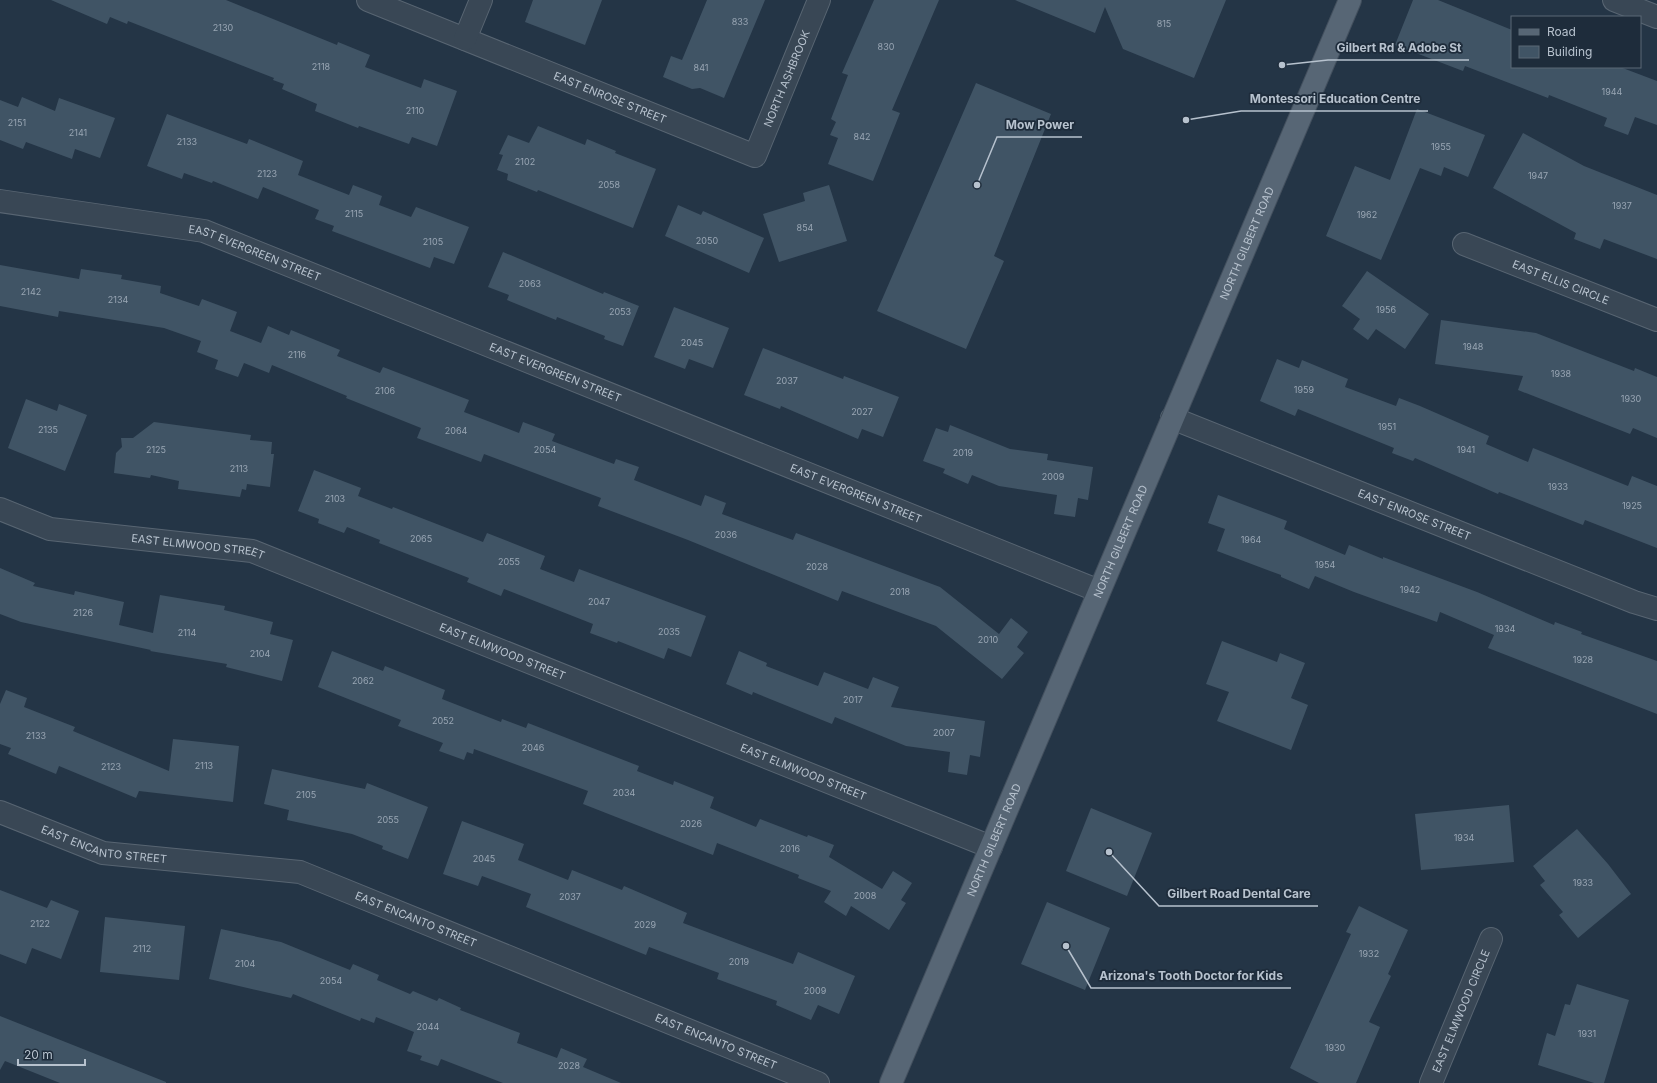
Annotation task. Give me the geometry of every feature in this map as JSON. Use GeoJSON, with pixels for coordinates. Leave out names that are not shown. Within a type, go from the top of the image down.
{"type":"FeatureCollection","features":[{"type":"Feature","properties":{"kind":"main road","name":"NORTH GILBERT ROAD"},"geometry":{"type":"LineString","coordinates":[[891,1083],[1350,0]]}},
{"type":"Feature","properties":{"kind":"street","name":"EAST ENROSE STREET"},"geometry":{"type":"LineString","coordinates":[[368,0],[755,156]]}},
{"type":"Feature","properties":{"kind":"street"},"geometry":{"type":"LineString","coordinates":[[465,39],[481,0]]}},
{"type":"Feature","properties":{"kind":"street","name":"NORTH ASHBROOK"},"geometry":{"type":"LineString","coordinates":[[755,156],[819,0]]}},
{"type":"Feature","properties":{"kind":"street"},"geometry":{"type":"LineString","coordinates":[[1614,0],[1657,17]]}},
{"type":"Feature","properties":{"kind":"street","name":"EAST EVERGREEN STREET"},"geometry":{"type":"LineString","coordinates":[[0,201],[204,231],[1099,591]]}},
{"type":"Feature","properties":{"kind":"street","name":"EAST ELLIS CIRCLE"},"geometry":{"type":"LineString","coordinates":[[1464,244],[1657,320]]}},
{"type":"Feature","properties":{"kind":"street","name":"EAST ENROSE STREET"},"geometry":{"type":"LineString","coordinates":[[1172,418],[1634,602],[1657,608]]}},
{"type":"Feature","properties":{"kind":"street","name":"EAST ELMWOOD STREET"},"geometry":{"type":"LineString","coordinates":[[0,509],[50,529],[252,551],[991,847]]}},
{"type":"Feature","properties":{"kind":"street","name":"EAST ENCANTO STREET"},"geometry":{"type":"LineString","coordinates":[[0,812],[103,853],[300,872],[818,1083]]}},
{"type":"Feature","properties":{"kind":"street","name":"EAST ELMWOOD CIRCLE"},"geometry":{"type":"LineString","coordinates":[[1431,1083],[1491,938]]}},
{"type":"Feature","properties":{"kind":"building"},"geometry":{"type":"Polygon","coordinates":[[[51,0],[226,0],[337,45],[338,42],[370,55],[365,67],[421,88],[424,79],[457,91],[437,146],[412,137],[409,144],[359,126],[358,128],[315,111],[317,104],[282,89],[284,84],[273,80],[274,78],[128,21],[127,24],[110,17],[107,24],[51,0]]]}},
{"type":"Feature","properties":{"kind":"building"},"geometry":{"type":"Polygon","coordinates":[[[533,0],[602,0],[585,45],[525,22],[533,0]]]}},
{"type":"Feature","properties":{"kind":"building"},"geometry":{"type":"Polygon","coordinates":[[[707,0],[765,0],[724,98],[700,88],[692,89],[663,77],[671,56],[682,60],[707,0]]]}},
{"type":"Feature","properties":{"kind":"building"},"geometry":{"type":"Polygon","coordinates":[[[874,0],[939,0],[892,110],[900,113],[873,181],[828,164],[838,138],[830,135],[836,122],[831,119],[848,75],[842,73],[874,0]]]}},
{"type":"Feature","properties":{"kind":"building"},"geometry":{"type":"Polygon","coordinates":[[[1015,0],[1226,0],[1194,78],[1123,49],[1105,7],[1095,33],[1015,0]]]}},
{"type":"Feature","properties":{"kind":"building"},"geometry":{"type":"Polygon","coordinates":[[[1413,0],[1438,0],[1511,30],[1511,68],[1623,68],[1657,81],[1657,125],[1635,117],[1628,135],[1604,126],[1607,118],[1549,95],[1548,98],[1465,66],[1463,71],[1395,45],[1413,0]]]}},
{"type":"Feature","properties":{"kind":"building"},"geometry":{"type":"Polygon","coordinates":[[[976,83],[1051,114],[994,256],[1004,261],[966,349],[877,311],[976,83]]]}},
{"type":"Feature","properties":{"kind":"building"},"geometry":{"type":"Polygon","coordinates":[[[22,97],[55,111],[59,98],[115,118],[100,158],[75,149],[72,159],[26,142],[23,149],[0,140],[0,100],[18,107],[22,97]]]}},
{"type":"Feature","properties":{"kind":"building"},"geometry":{"type":"Polygon","coordinates":[[[1417,109],[1485,135],[1468,177],[1444,167],[1441,176],[1420,168],[1381,260],[1326,236],[1355,166],[1390,180],[1417,109]]]}},
{"type":"Feature","properties":{"kind":"building"},"geometry":{"type":"Polygon","coordinates":[[[167,114],[247,144],[249,139],[303,161],[298,175],[349,195],[353,185],[382,196],[379,205],[411,217],[416,207],[469,227],[454,264],[434,257],[430,268],[332,231],[334,226],[315,219],[319,210],[263,187],[258,199],[213,181],[212,183],[184,173],[182,179],[147,166],[167,114]]]}},
{"type":"Feature","properties":{"kind":"building"},"geometry":{"type":"Polygon","coordinates":[[[538,126],[585,145],[587,139],[616,151],[615,153],[656,169],[633,228],[538,190],[537,192],[507,180],[508,174],[497,170],[503,155],[499,154],[508,135],[529,143],[538,126]]]}},
{"type":"Feature","properties":{"kind":"building"},"geometry":{"type":"Polygon","coordinates":[[[1523,133],[1584,166],[1657,195],[1657,259],[1604,239],[1600,249],[1574,239],[1576,233],[1493,188],[1523,133]]]}},
{"type":"Feature","properties":{"kind":"building"},"geometry":{"type":"Polygon","coordinates":[[[829,185],[847,241],[779,262],[763,214],[805,201],[803,193],[829,185]]]}},
{"type":"Feature","properties":{"kind":"building"},"geometry":{"type":"Polygon","coordinates":[[[678,205],[701,215],[703,211],[764,238],[749,273],[665,236],[678,205]]]}},
{"type":"Feature","properties":{"kind":"building"},"geometry":{"type":"Polygon","coordinates":[[[503,252],[603,294],[604,292],[639,306],[623,346],[604,339],[605,336],[557,317],[556,320],[507,300],[509,295],[488,287],[503,252]]]}},
{"type":"Feature","properties":{"kind":"building"},"geometry":{"type":"Polygon","coordinates":[[[0,265],[79,279],[81,269],[122,275],[121,279],[161,286],[160,293],[199,306],[202,299],[237,312],[230,331],[261,343],[268,326],[289,335],[291,330],[340,350],[337,356],[380,373],[383,367],[469,400],[464,412],[519,433],[523,422],[555,434],[552,441],[614,464],[616,459],[639,467],[634,480],[701,506],[705,495],[726,503],[722,514],[793,540],[796,533],[940,587],[999,634],[1011,618],[1028,632],[1017,647],[1024,653],[1002,679],[936,626],[842,591],[838,601],[688,540],[598,506],[601,498],[484,454],[481,462],[417,438],[421,428],[346,398],[347,396],[272,365],[269,373],[244,363],[238,377],[215,369],[218,360],[197,352],[201,341],[164,328],[59,311],[58,317],[0,306],[0,265]]]}},
{"type":"Feature","properties":{"kind":"building"},"geometry":{"type":"Polygon","coordinates":[[[1367,271],[1429,314],[1405,349],[1376,329],[1368,340],[1353,329],[1360,319],[1342,306],[1367,271]]]}},
{"type":"Feature","properties":{"kind":"building"},"geometry":{"type":"Polygon","coordinates":[[[674,307],[729,328],[713,368],[689,359],[685,369],[654,357],[674,307]]]}},
{"type":"Feature","properties":{"kind":"building"},"geometry":{"type":"Polygon","coordinates":[[[1441,320],[1536,333],[1634,371],[1635,368],[1657,377],[1657,438],[1633,428],[1630,434],[1518,390],[1523,376],[1435,364],[1441,320]]]}},
{"type":"Feature","properties":{"kind":"building"},"geometry":{"type":"Polygon","coordinates":[[[763,348],[843,379],[844,376],[899,397],[883,437],[862,429],[858,439],[781,406],[780,409],[744,395],[763,348]]]}},
{"type":"Feature","properties":{"kind":"building"},"geometry":{"type":"Polygon","coordinates":[[[1277,359],[1299,368],[1302,360],[1348,379],[1345,387],[1396,406],[1399,398],[1420,406],[1489,436],[1486,444],[1528,462],[1533,448],[1628,486],[1632,476],[1657,486],[1657,548],[1585,520],[1583,525],[1499,492],[1498,494],[1415,458],[1413,461],[1392,453],[1394,448],[1298,409],[1295,416],[1260,401],[1277,359]]]}},
{"type":"Feature","properties":{"kind":"building"},"geometry":{"type":"Polygon","coordinates":[[[26,399],[57,411],[59,404],[87,415],[65,471],[8,448],[26,399]]]}},
{"type":"Feature","properties":{"kind":"building"},"geometry":{"type":"Polygon","coordinates":[[[154,422],[251,435],[250,440],[272,442],[271,454],[274,454],[270,487],[247,484],[246,490],[242,489],[240,497],[178,489],[179,481],[151,475],[150,478],[114,473],[116,453],[122,447],[121,438],[133,438],[154,422]]]}},
{"type":"Feature","properties":{"kind":"building"},"geometry":{"type":"Polygon","coordinates":[[[950,425],[1010,449],[1048,454],[1047,460],[1093,467],[1088,500],[1078,498],[1075,517],[1054,514],[1057,495],[999,486],[972,475],[968,484],[943,473],[945,469],[923,461],[936,428],[948,432],[950,425]]]}},
{"type":"Feature","properties":{"kind":"building"},"geometry":{"type":"Polygon","coordinates":[[[314,470],[361,488],[358,496],[392,509],[393,507],[483,542],[487,533],[545,556],[540,569],[574,582],[579,569],[706,616],[691,657],[668,648],[664,659],[618,641],[617,643],[590,633],[593,624],[504,589],[501,596],[467,582],[469,578],[379,543],[380,540],[347,527],[344,533],[318,523],[319,519],[298,511],[314,470]]]}},
{"type":"Feature","properties":{"kind":"building"},"geometry":{"type":"Polygon","coordinates":[[[1218,495],[1287,521],[1284,529],[1345,555],[1349,545],[1383,559],[1383,557],[1477,592],[1554,625],[1555,622],[1582,632],[1581,634],[1657,661],[1657,714],[1488,648],[1494,635],[1440,612],[1437,622],[1354,592],[1315,576],[1309,589],[1281,577],[1281,575],[1217,551],[1225,529],[1208,523],[1218,495]]]}},
{"type":"Feature","properties":{"kind":"building"},"geometry":{"type":"Polygon","coordinates":[[[0,568],[35,583],[33,586],[74,595],[75,591],[124,602],[119,625],[153,633],[160,595],[225,606],[224,610],[273,622],[270,634],[293,640],[282,681],[226,667],[227,664],[150,651],[151,650],[21,622],[0,614],[0,568]]]}},
{"type":"Feature","properties":{"kind":"building"},"geometry":{"type":"Polygon","coordinates":[[[1222,641],[1277,662],[1280,653],[1305,663],[1291,698],[1308,705],[1291,750],[1217,721],[1229,692],[1206,684],[1222,641]]]}},
{"type":"Feature","properties":{"kind":"building"},"geometry":{"type":"Polygon","coordinates":[[[332,651],[383,671],[385,666],[445,690],[442,699],[501,722],[502,719],[526,728],[528,723],[639,766],[637,771],[673,785],[674,781],[714,797],[710,808],[756,827],[760,819],[807,837],[808,835],[834,845],[829,857],[882,889],[893,871],[912,883],[901,900],[906,903],[889,930],[851,906],[846,916],[824,902],[831,891],[798,878],[799,875],[717,843],[713,855],[583,804],[588,791],[474,749],[473,754],[467,752],[464,760],[439,751],[443,743],[398,726],[401,720],[318,687],[332,651]]]}},
{"type":"Feature","properties":{"kind":"building"},"geometry":{"type":"Polygon","coordinates":[[[739,651],[767,663],[766,666],[818,686],[824,672],[868,689],[873,677],[899,687],[891,707],[985,721],[980,757],[970,755],[967,775],[948,772],[950,752],[906,746],[835,717],[832,724],[753,692],[752,695],[726,684],[739,651]]]}},
{"type":"Feature","properties":{"kind":"building"},"geometry":{"type":"Polygon","coordinates":[[[6,690],[27,698],[24,707],[75,727],[73,731],[169,771],[173,739],[239,746],[233,802],[139,791],[136,798],[59,766],[56,774],[8,754],[11,748],[0,744],[0,704],[6,690]]]}},
{"type":"Feature","properties":{"kind":"building"},"geometry":{"type":"Polygon","coordinates":[[[272,769],[365,789],[367,783],[428,807],[408,859],[382,849],[383,846],[352,834],[287,820],[289,810],[264,804],[272,769]]]}},
{"type":"Feature","properties":{"kind":"building"},"geometry":{"type":"Polygon","coordinates":[[[1509,805],[1514,862],[1421,870],[1415,814],[1509,805]]]}},
{"type":"Feature","properties":{"kind":"building"},"geometry":{"type":"Polygon","coordinates":[[[1091,808],[1152,833],[1127,896],[1066,871],[1091,808]]]}},
{"type":"Feature","properties":{"kind":"building"},"geometry":{"type":"Polygon","coordinates":[[[462,821],[524,844],[518,860],[568,880],[572,870],[622,890],[624,886],[687,913],[683,923],[793,964],[798,952],[855,976],[839,1014],[818,1005],[811,1020],[776,1005],[777,1001],[717,979],[719,973],[649,947],[646,955],[526,907],[531,894],[482,876],[478,886],[443,874],[462,821]]]}},
{"type":"Feature","properties":{"kind":"building"},"geometry":{"type":"Polygon","coordinates":[[[1577,829],[1608,864],[1631,894],[1578,938],[1559,915],[1563,912],[1540,885],[1545,881],[1533,866],[1577,829]]]}},
{"type":"Feature","properties":{"kind":"building"},"geometry":{"type":"Polygon","coordinates":[[[0,890],[47,908],[51,900],[79,911],[61,959],[32,948],[26,964],[0,954],[0,890]]]}},
{"type":"Feature","properties":{"kind":"building"},"geometry":{"type":"Polygon","coordinates":[[[1047,902],[1110,928],[1085,990],[1021,964],[1047,902]]]}},
{"type":"Feature","properties":{"kind":"building"},"geometry":{"type":"Polygon","coordinates":[[[1359,906],[1408,930],[1388,974],[1391,976],[1369,1022],[1380,1027],[1356,1083],[1319,1083],[1290,1068],[1351,934],[1346,932],[1359,906]]]}},
{"type":"Feature","properties":{"kind":"building"},"geometry":{"type":"Polygon","coordinates":[[[105,917],[185,926],[179,980],[100,972],[105,917]]]}},
{"type":"Feature","properties":{"kind":"building"},"geometry":{"type":"Polygon","coordinates":[[[221,929],[281,942],[350,970],[353,964],[379,975],[377,980],[410,994],[413,991],[437,1001],[439,998],[461,1008],[460,1010],[520,1033],[517,1043],[557,1058],[561,1048],[587,1059],[583,1067],[621,1083],[503,1083],[441,1059],[438,1066],[420,1060],[422,1056],[407,1051],[414,1032],[376,1017],[374,1023],[361,1018],[360,1021],[293,994],[291,998],[209,979],[221,929]]]}},
{"type":"Feature","properties":{"kind":"building"},"geometry":{"type":"Polygon","coordinates":[[[1577,984],[1629,1000],[1604,1083],[1594,1083],[1538,1065],[1547,1033],[1555,1036],[1565,1004],[1570,1005],[1577,984]]]}},
{"type":"Feature","properties":{"kind":"building"},"geometry":{"type":"Polygon","coordinates":[[[0,1016],[166,1083],[60,1083],[5,1061],[0,1070],[0,1016]]]}},
{"type":"Feature","properties":{"kind":"place","name":"Gilbert Rd & Adobe St"},"geometry":{"type":"Point","coordinates":[1282,65]}},
{"type":"Feature","properties":{"kind":"place","name":"Montessori Education Centre"},"geometry":{"type":"Point","coordinates":[1186,120]}},
{"type":"Feature","properties":{"kind":"place","name":"Mow Power"},"geometry":{"type":"Point","coordinates":[977,185]}},
{"type":"Feature","properties":{"kind":"place","name":"Gilbert Road Dental Care"},"geometry":{"type":"Point","coordinates":[1109,852]}},
{"type":"Feature","properties":{"kind":"place","name":"Arizona's Tooth Doctor for Kids"},"geometry":{"type":"Point","coordinates":[1066,946]}}]}
